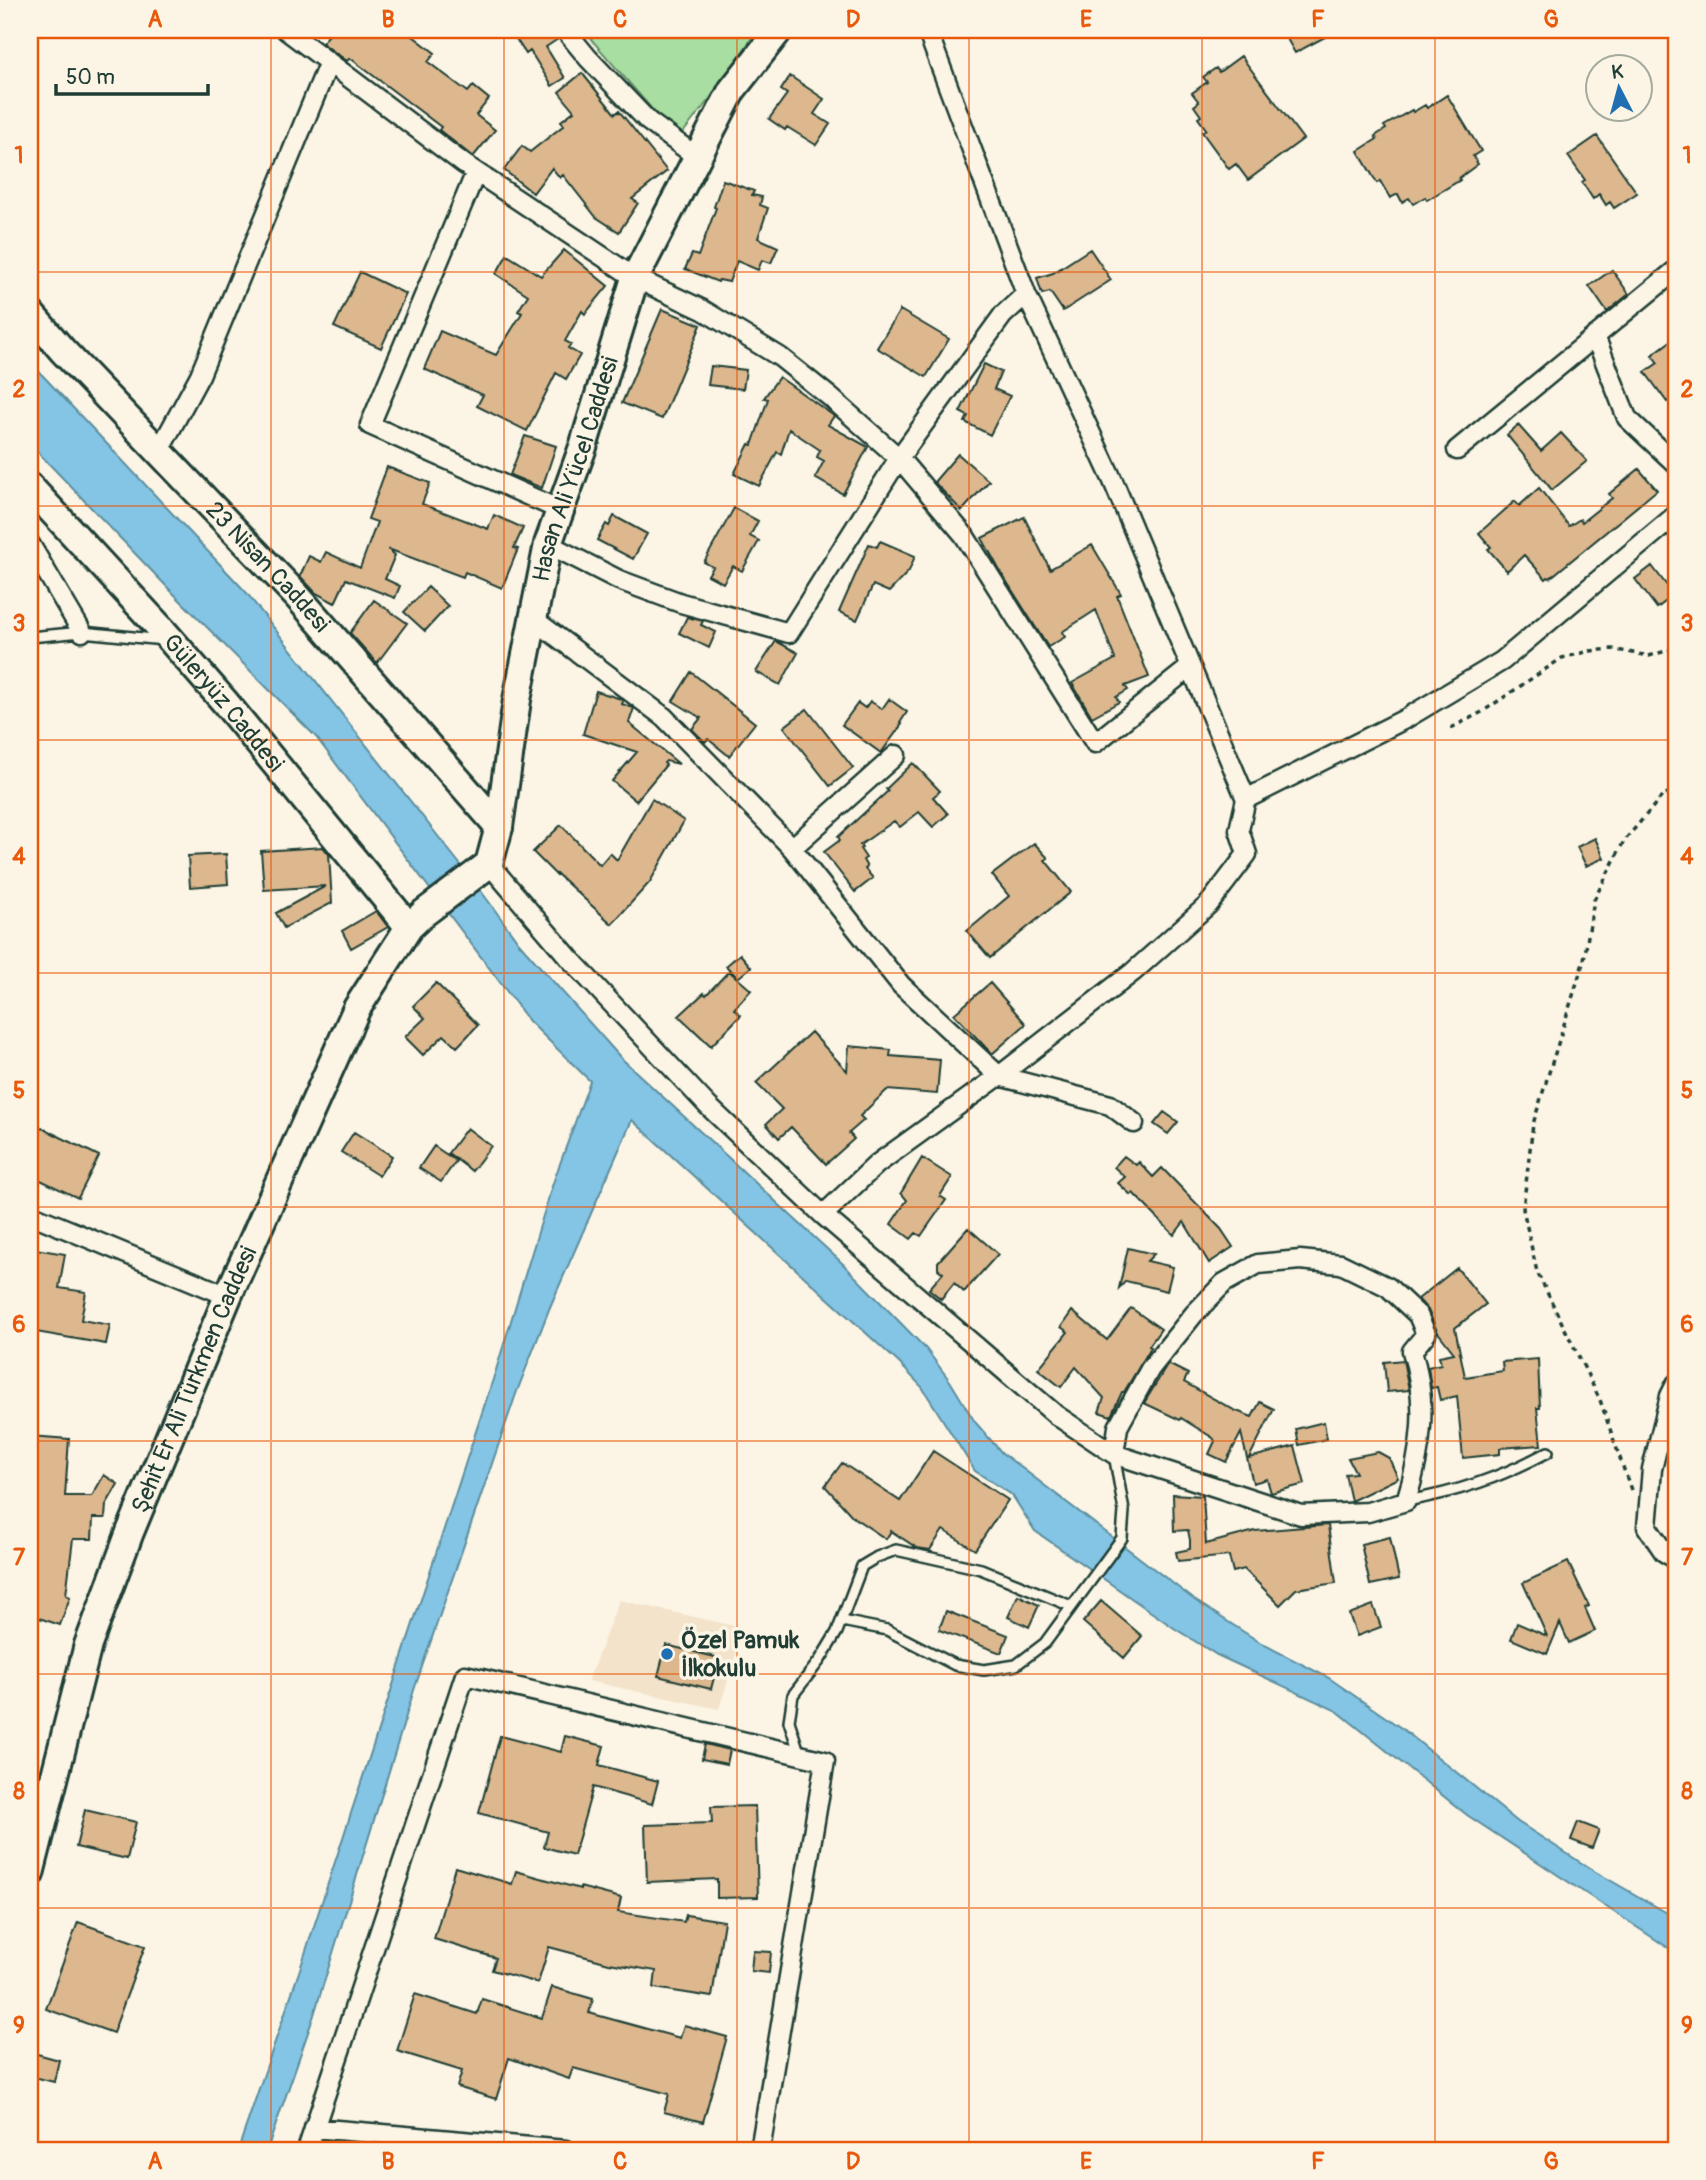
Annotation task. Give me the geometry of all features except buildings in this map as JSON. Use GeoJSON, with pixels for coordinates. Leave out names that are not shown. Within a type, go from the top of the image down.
{"type":"FeatureCollection","features":[{"type":"Feature","properties":{"kind":"street"},"geometry":{"type":"LineString","coordinates":[[286,30],[476,172],[635,278],[703,310],[780,357],[830,397],[899,458],[964,535],[1095,743],[1189,668]]}},
{"type":"Feature","properties":{"kind":"street"},"geometry":{"type":"LineString","coordinates":[[565,30],[648,121],[697,157]]}},
{"type":"Feature","properties":{"kind":"street","name":"Hasan Ali Yücel Caddesi"},"geometry":{"type":"LineString","coordinates":[[489,864],[499,827],[517,700],[548,544],[583,447],[635,278],[732,90],[779,30]]}},
{"type":"Feature","properties":{"kind":"street"},"geometry":{"type":"LineString","coordinates":[[823,1214],[877,1164],[999,1076],[1133,972],[1209,904],[1247,854],[1239,830],[1246,799],[1112,481],[1026,294],[927,30]]}},
{"type":"Feature","properties":{"kind":"street"},"geometry":{"type":"LineString","coordinates":[[159,451],[200,375],[329,62]]}},
{"type":"Feature","properties":{"kind":"street"},"geometry":{"type":"LineString","coordinates":[[476,172],[370,425],[561,510]]}},
{"type":"Feature","properties":{"kind":"street"},"geometry":{"type":"LineString","coordinates":[[1457,450],[1676,270]]}},
{"type":"Feature","properties":{"kind":"street"},"geometry":{"type":"LineString","coordinates":[[548,544],[619,580],[681,603],[789,633],[899,458],[1003,315],[1026,294]]}},
{"type":"Feature","properties":{"kind":"street","name":"23 Nisan Caddesi"},"geometry":{"type":"LineString","coordinates":[[30,313],[297,596],[499,827]]}},
{"type":"Feature","properties":{"kind":"street"},"geometry":{"type":"LineString","coordinates":[[1595,336],[1628,418],[1676,464]]}},
{"type":"Feature","properties":{"kind":"street","name":"Güleryüz Caddesi"},"geometry":{"type":"LineString","coordinates":[[30,487],[171,641],[416,920]]}},
{"type":"Feature","properties":{"kind":"street"},"geometry":{"type":"LineString","coordinates":[[1246,799],[1405,719],[1502,661],[1676,515]]}},
{"type":"Feature","properties":{"kind":"street"},"geometry":{"type":"LineString","coordinates":[[30,544],[82,632]]}},
{"type":"Feature","properties":{"kind":"street"},"geometry":{"type":"LineString","coordinates":[[533,618],[664,717],[792,848],[901,985],[999,1076],[1110,1105],[1134,1123]]}},
{"type":"Feature","properties":{"kind":"street"},"geometry":{"type":"LineString","coordinates":[[792,848],[895,755]]}},
{"type":"Feature","properties":{"kind":"street"},"geometry":{"type":"LineString","coordinates":[[416,920],[489,864],[570,960],[708,1106],[823,1214],[1056,1415],[1114,1454],[1301,1515],[1368,1512],[1406,1501],[1417,1467],[1423,1422],[1419,1372],[1412,1351],[1426,1334],[1418,1315],[1388,1287],[1341,1264],[1300,1260],[1258,1264],[1224,1283],[1194,1314],[1150,1369],[1118,1427],[1114,1454]]}},
{"type":"Feature","properties":{"kind":"street","name":"Şehit Er Ali Türkmen Caddesi"},"geometry":{"type":"LineString","coordinates":[[30,1874],[88,1645],[130,1532],[228,1296],[357,1008],[416,920]]}},
{"type":"Feature","properties":{"kind":"street"},"geometry":{"type":"LineString","coordinates":[[30,1214],[228,1296]]}},
{"type":"Feature","properties":{"kind":"street"},"geometry":{"type":"LineString","coordinates":[[1676,1384],[1670,1396],[1651,1469],[1647,1527],[1664,1552],[1676,1559]]}},
{"type":"Feature","properties":{"kind":"street"},"geometry":{"type":"LineString","coordinates":[[307,2150],[464,1675],[825,1761],[760,2150]]}},
{"type":"Feature","properties":{"kind":"street"},"geometry":{"type":"LineString","coordinates":[[314,2128],[566,2150]]}},
{"type":"Feature","properties":{"kind":"lane"},"geometry":{"type":"LineString","coordinates":[[30,637],[82,632],[171,641]]}},
{"type":"Feature","properties":{"kind":"lane"},"geometry":{"type":"LineString","coordinates":[[1406,1501],[1482,1483],[1548,1452]]}},
{"type":"Feature","properties":{"kind":"lane"},"geometry":{"type":"LineString","coordinates":[[842,1620],[887,1630],[954,1665],[984,1670],[1016,1665],[1045,1643],[1122,1538],[1124,1511],[1114,1454]]}},
{"type":"Feature","properties":{"kind":"lane"},"geometry":{"type":"LineString","coordinates":[[800,1755],[789,1721],[793,1695],[820,1660],[842,1620],[862,1566],[895,1550],[981,1569],[1072,1606]]}},
{"type":"Feature","properties":{"kind":"path"},"geometry":{"type":"LineString","coordinates":[[1451,728],[1482,712],[1562,658],[1612,649],[1648,656],[1676,648]]}},
{"type":"Feature","properties":{"kind":"path"},"geometry":{"type":"LineString","coordinates":[[1632,1492],[1600,1401],[1536,1272],[1523,1209],[1533,1124],[1584,960],[1594,900],[1624,841],[1663,795],[1676,790]]}},
{"type":"Feature","properties":{"kind":"shaded area","name":"Özel Pamuk İlkokulu"},"geometry":{"type":"Polygon","coordinates":[[[619,1600],[744,1628],[719,1709],[588,1681],[619,1600]]]}},
{"type":"Feature","properties":{"kind":"green space"},"geometry":{"type":"Polygon","coordinates":[[[586,30],[757,30],[719,87],[678,139],[590,38],[586,30]]]}},
{"type":"Feature","properties":{"kind":"water"},"geometry":{"type":"Polygon","coordinates":[[[30,362],[245,591],[519,943],[621,1058],[841,1262],[926,1349],[975,1422],[1002,1453],[1196,1601],[1261,1643],[1329,1678],[1404,1730],[1518,1822],[1594,1871],[1676,1918],[1676,1953],[1467,1815],[1337,1711],[1217,1655],[1035,1531],[1012,1495],[975,1471],[922,1387],[899,1363],[632,1120],[550,1307],[516,1394],[414,1690],[313,2018],[267,2150],[238,2150],[496,1370],[553,1183],[590,1081],[529,1021],[316,737],[30,444],[30,362]]]}},
{"type":"Feature","properties":{"kind":"place","name":"Özel Pamuk İlkokulu"},"geometry":{"type":"Point","coordinates":[667,1654]}}]}
